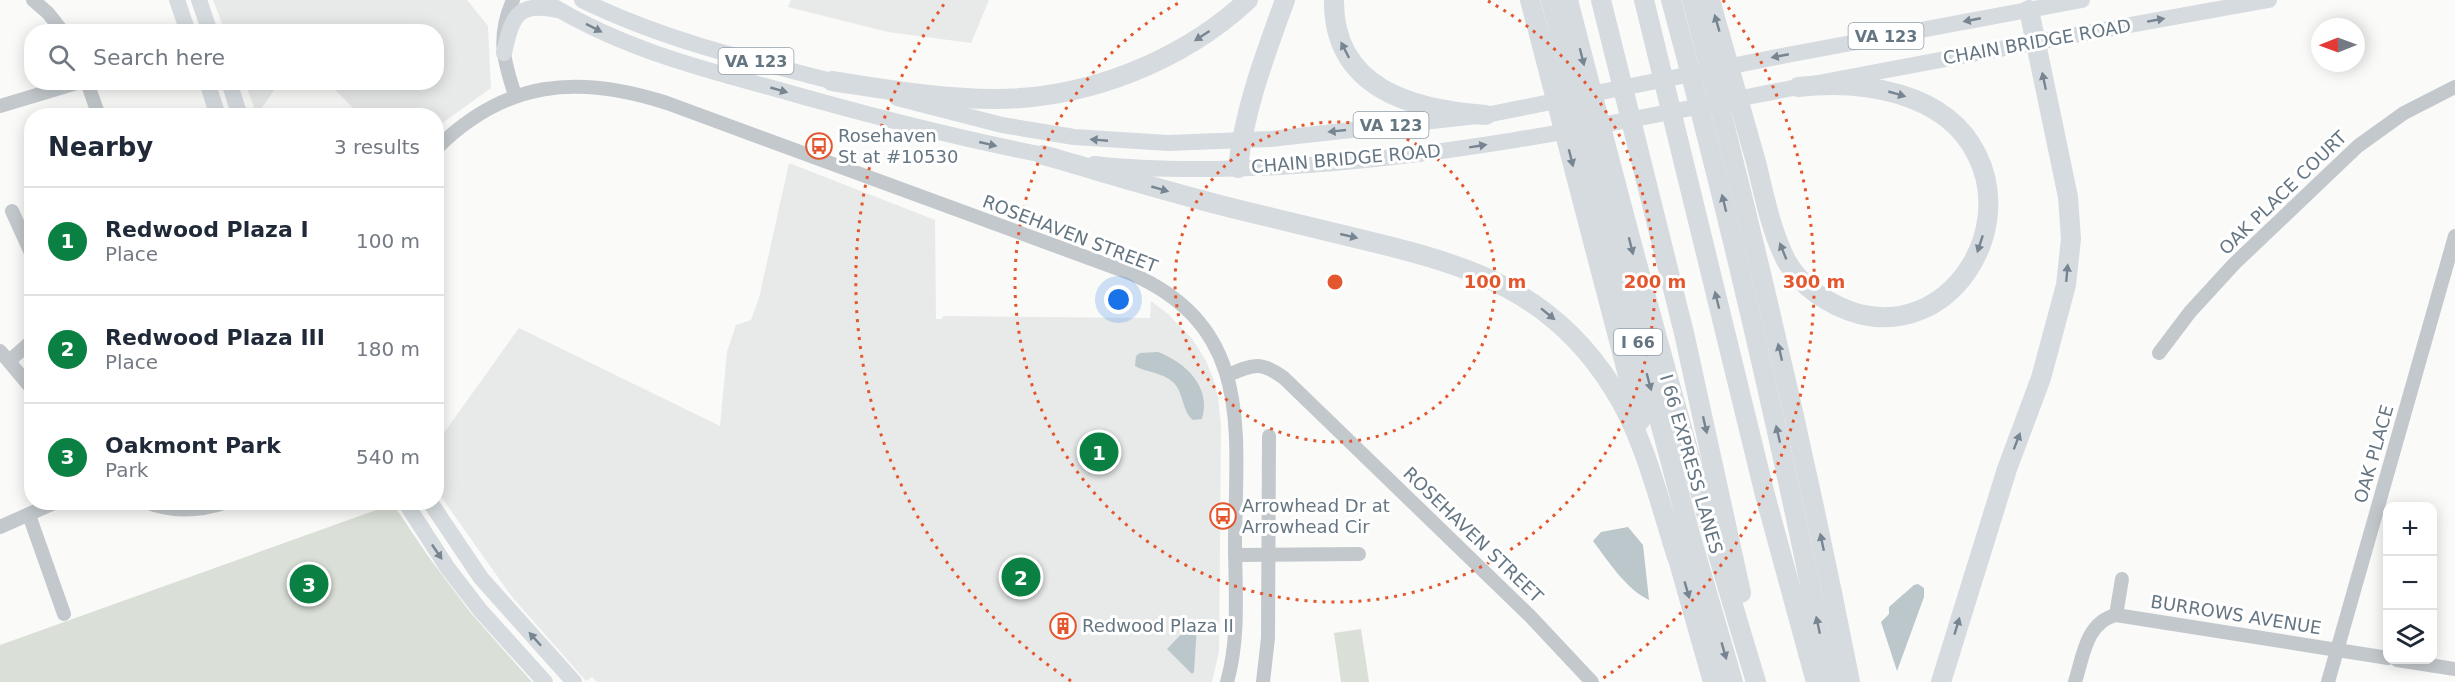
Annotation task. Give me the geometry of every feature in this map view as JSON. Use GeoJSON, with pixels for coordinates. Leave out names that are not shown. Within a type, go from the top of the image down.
{"type":"FeatureCollection","features":[{"type":"Feature","properties":{"kind":"highway"},"geometry":{"type":"LineString","coordinates":[[832,81],[965,98],[1004,99],[1047,95],[1099,83],[1147,66],[1188,45],[1225,20],[1248,0]]}},
{"type":"Feature","properties":{"kind":"highway"},"geometry":{"type":"LineString","coordinates":[[1238,168],[1241,141],[1257,81],[1285,0]]}},
{"type":"Feature","properties":{"kind":"highway"},"geometry":{"type":"LineString","coordinates":[[1334,0],[1334,15],[1343,47],[1362,75],[1375,85],[1388,93],[1437,110],[1486,115]]}},
{"type":"Feature","properties":{"kind":"highway"},"geometry":{"type":"LineString","coordinates":[[1530,0],[1677,557],[1713,682]]}},
{"type":"Feature","properties":{"kind":"highway","name":"I 66"},"geometry":{"type":"LineString","coordinates":[[1551,0],[1603,210],[1733,682]]}},
{"type":"Feature","properties":{"kind":"highway","name":"I 66 EXPRESS LANES"},"geometry":{"type":"LineString","coordinates":[[1568,0],[1645,301],[1700,499],[1756,682]]}},
{"type":"Feature","properties":{"kind":"highway"},"geometry":{"type":"LineString","coordinates":[[1600,0],[1684,333],[1745,616],[1762,682]]}},
{"type":"Feature","properties":{"kind":"highway"},"geometry":{"type":"LineString","coordinates":[[1644,0],[1765,495],[1816,682]]}},
{"type":"Feature","properties":{"kind":"highway"},"geometry":{"type":"LineString","coordinates":[[1671,0],[1716,172],[1775,420],[1830,682]]}},
{"type":"Feature","properties":{"kind":"highway"},"geometry":{"type":"LineString","coordinates":[[1692,0],[1731,146],[1796,420],[1850,682]]}},
{"type":"Feature","properties":{"kind":"highway"},"geometry":{"type":"LineString","coordinates":[[1710,0],[1777,237],[1787,261],[1796,274],[1806,285],[1825,299],[1844,309],[1866,315],[1903,315],[1927,308],[1939,301],[1950,292],[1971,265],[1983,235],[1986,217],[1986,188],[1978,156],[1970,143],[1961,131],[1937,111],[1903,95],[1854,86],[1826,84],[1798,87]]}},
{"type":"Feature","properties":{"kind":"highway"},"geometry":{"type":"LineString","coordinates":[[1941,682],[2007,468],[2041,378],[2066,285],[2071,239],[2068,196],[2030,9]]}},
{"type":"Feature","properties":{"kind":"highway"},"geometry":{"type":"LineString","coordinates":[[1043,155],[1221,205],[1428,256],[1482,275],[1533,302],[1570,334],[1613,388],[1638,440],[1677,557]]}},
{"type":"Feature","properties":{"kind":"main road"},"geometry":{"type":"LineString","coordinates":[[177,0],[185,24]]}},
{"type":"Feature","properties":{"kind":"main road"},"geometry":{"type":"LineString","coordinates":[[199,0],[207,24]]}},
{"type":"Feature","properties":{"kind":"main road","name":"CHAIN BRIDGE ROAD"},"geometry":{"type":"LineString","coordinates":[[543,0],[562,12],[620,40],[690,65],[910,126],[1043,155],[1127,167],[1238,168],[1328,164],[1415,155],[1548,135],[2036,41],[2269,0]]}},
{"type":"Feature","properties":{"kind":"main road","name":"CHAIN BRIDGE ROAD"},"geometry":{"type":"LineString","coordinates":[[582,0],[681,41],[983,120],[1048,133],[1148,143],[1241,141],[1486,115],[1622,88],[1662,71],[1743,63],[2082,0]]}},
{"type":"Feature","properties":{"kind":"main road"},"geometry":{"type":"LineString","coordinates":[[593,0],[614,15]]}},
{"type":"Feature","properties":{"kind":"main road"},"geometry":{"type":"LineString","coordinates":[[504,53],[510,27],[520,12],[536,7],[562,12]]}},
{"type":"Feature","properties":{"kind":"main road"},"geometry":{"type":"LineString","coordinates":[[210,90],[215,108]]}},
{"type":"Feature","properties":{"kind":"main road"},"geometry":{"type":"LineString","coordinates":[[232,90],[237,108]]}},
{"type":"Feature","properties":{"kind":"main road"},"geometry":{"type":"LineString","coordinates":[[410,510],[447,567],[480,610],[546,682]]}},
{"type":"Feature","properties":{"kind":"main road"},"geometry":{"type":"LineString","coordinates":[[435,510],[481,578],[574,682]]}},
{"type":"Feature","properties":{"kind":"street"},"geometry":{"type":"LineString","coordinates":[[33,0],[57,24]]}},
{"type":"Feature","properties":{"kind":"street"},"geometry":{"type":"LineString","coordinates":[[513,0],[504,23],[504,53],[515,95]]}},
{"type":"Feature","properties":{"kind":"street","name":"ROSEHAVEN STREET"},"geometry":{"type":"LineString","coordinates":[[444,142],[473,118],[515,95],[551,88],[581,86],[611,88],[641,95],[1132,274],[1161,289],[1189,312],[1214,346],[1228,375],[1253,365],[1263,366],[1284,378],[1530,616],[1588,681]]}},
{"type":"Feature","properties":{"kind":"street","name":"OAK PLACE COURT"},"geometry":{"type":"LineString","coordinates":[[2159,353],[2190,312],[2234,264],[2358,146],[2404,112],[2455,87]]}},
{"type":"Feature","properties":{"kind":"street"},"geometry":{"type":"LineString","coordinates":[[0,106],[53,90]]}},
{"type":"Feature","properties":{"kind":"street"},"geometry":{"type":"LineString","coordinates":[[90,90],[96,108]]}},
{"type":"Feature","properties":{"kind":"street"},"geometry":{"type":"LineString","coordinates":[[12,211],[24,237]]}},
{"type":"Feature","properties":{"kind":"street","name":"OAK PLACE"},"geometry":{"type":"LineString","coordinates":[[2328,682],[2455,236]]}},
{"type":"Feature","properties":{"kind":"street"},"geometry":{"type":"LineString","coordinates":[[24,345],[4,356],[24,380]]}},
{"type":"Feature","properties":{"kind":"street"},"geometry":{"type":"LineString","coordinates":[[1227,682],[1234,644],[1236,427],[1228,375]]}},
{"type":"Feature","properties":{"kind":"street"},"geometry":{"type":"LineString","coordinates":[[1263,682],[1268,638],[1269,436]]}},
{"type":"Feature","properties":{"kind":"street"},"geometry":{"type":"LineString","coordinates":[[0,527],[39,510]]}},
{"type":"Feature","properties":{"kind":"street"},"geometry":{"type":"LineString","coordinates":[[29,515],[64,614]]}},
{"type":"Feature","properties":{"kind":"street"},"geometry":{"type":"LineString","coordinates":[[1235,555],[1359,554]]}},
{"type":"Feature","properties":{"kind":"street"},"geometry":{"type":"LineString","coordinates":[[2075,682],[2091,632],[2101,620],[2116,615],[2122,579]]}},
{"type":"Feature","properties":{"kind":"street","name":"BURROWS AVENUE"},"geometry":{"type":"LineString","coordinates":[[2116,615],[2383,657]]}},
{"type":"Feature","properties":{"kind":"street"},"geometry":{"type":"LineString","coordinates":[[2423,664],[2455,669]]}},
{"type":"Feature","properties":{"kind":"shaded area"},"geometry":{"type":"Polygon","coordinates":[[[213,0],[467,0],[488,26],[491,88],[444,122],[444,108],[353,108],[335,90],[444,90],[444,24],[222,24],[213,0]]]}},
{"type":"Feature","properties":{"kind":"shaded area"},"geometry":{"type":"Polygon","coordinates":[[[791,0],[989,0],[971,43],[888,32],[788,7],[791,0]]]}},
{"type":"Feature","properties":{"kind":"shaded area"},"geometry":{"type":"Polygon","coordinates":[[[248,90],[274,90],[262,108],[254,108],[248,90]]]}},
{"type":"Feature","properties":{"kind":"shaded area"},"geometry":{"type":"Polygon","coordinates":[[[789,163],[935,220],[936,319],[942,319],[943,316],[1150,318],[1151,301],[1168,314],[1193,340],[1206,361],[1218,398],[1221,426],[1219,652],[1212,682],[597,682],[592,677],[586,681],[512,597],[444,501],[444,433],[519,328],[720,426],[727,352],[736,325],[751,320],[759,298],[789,163]]]}},
{"type":"Feature","properties":{"kind":"shaded area"},"geometry":{"type":"Polygon","coordinates":[[[1158,352],[1178,362],[1200,386],[1204,407],[1202,419],[1193,420],[1189,416],[1180,392],[1170,379],[1135,366],[1136,356],[1140,353],[1158,352]]]}},
{"type":"Feature","properties":{"kind":"shaded area"},"geometry":{"type":"Polygon","coordinates":[[[376,510],[397,510],[470,612],[532,682],[0,682],[0,645],[376,510]]]}},
{"type":"Feature","properties":{"kind":"shaded area"},"geometry":{"type":"Polygon","coordinates":[[[1628,527],[1643,545],[1649,600],[1625,582],[1593,541],[1601,532],[1628,527]]]}},
{"type":"Feature","properties":{"kind":"shaded area"},"geometry":{"type":"Polygon","coordinates":[[[1918,584],[1924,588],[1924,597],[1897,671],[1881,622],[1889,614],[1889,607],[1918,584]]]}},
{"type":"Feature","properties":{"kind":"shaded area"},"geometry":{"type":"Polygon","coordinates":[[[1191,624],[1197,625],[1192,674],[1167,649],[1191,624]]]}},
{"type":"Feature","properties":{"kind":"shaded area"},"geometry":{"type":"Polygon","coordinates":[[[1361,629],[1369,682],[1341,682],[1334,633],[1361,629]]]}},
{"type":"Feature","properties":{"kind":"place","name":"Rosehaven St at #10530"},"geometry":{"type":"Point","coordinates":[819,146]}},
{"type":"Feature","properties":{"kind":"place","name":"Redwood Plaza I"},"geometry":{"type":"Point","coordinates":[1099,452]}},
{"type":"Feature","properties":{"kind":"place","name":"Arrowhead Dr at Arrowhead Cir"},"geometry":{"type":"Point","coordinates":[1223,516]}},
{"type":"Feature","properties":{"kind":"place","name":"Redwood Plaza III"},"geometry":{"type":"Point","coordinates":[1021,577]}},
{"type":"Feature","properties":{"kind":"place","name":"Oakmont Park"},"geometry":{"type":"Point","coordinates":[309,584]}},
{"type":"Feature","properties":{"kind":"place","name":"Redwood Plaza II"},"geometry":{"type":"Point","coordinates":[1063,626]}}]}
